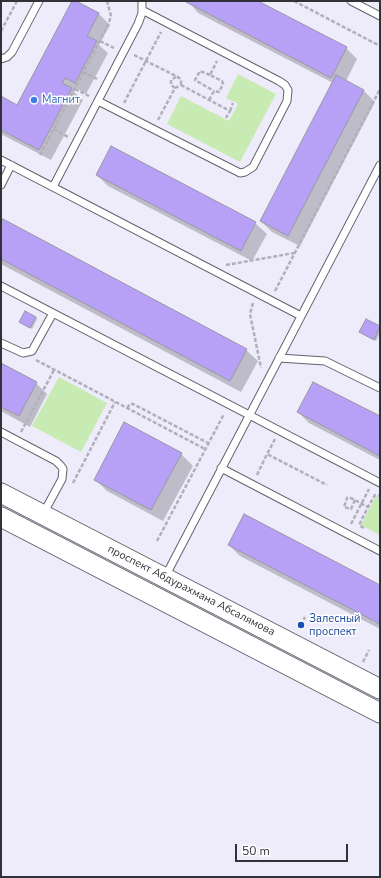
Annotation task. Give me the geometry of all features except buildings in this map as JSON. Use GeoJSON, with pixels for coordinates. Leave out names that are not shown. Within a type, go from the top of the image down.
{"type":"FeatureCollection","features":[{"type":"Feature","properties":{"kind":"main road","name":"проспект Абдурахмана Абсалямова"},"geometry":{"type":"LineString","coordinates":[[1,493],[380,689]]}},
{"type":"Feature","properties":{"kind":"main road","name":"проспект Абдурахмана Абсалямова"},"geometry":{"type":"LineString","coordinates":[[1,517],[380,712]]}},
{"type":"Feature","properties":{"kind":"lane"},"geometry":{"type":"LineString","coordinates":[[1,59],[7,57],[12,52],[39,1]]}},
{"type":"Feature","properties":{"kind":"lane"},"geometry":{"type":"LineString","coordinates":[[350,1],[380,16]]}},
{"type":"Feature","properties":{"kind":"lane"},"geometry":{"type":"LineString","coordinates":[[98,101],[232,171],[240,173],[250,170],[287,100],[288,90],[279,81],[166,22],[140,4]]}},
{"type":"Feature","properties":{"kind":"lane"},"geometry":{"type":"LineString","coordinates":[[53,187],[140,20],[140,4]]}},
{"type":"Feature","properties":{"kind":"lane"},"geometry":{"type":"LineString","coordinates":[[1,160],[301,316]]}},
{"type":"Feature","properties":{"kind":"lane"},"geometry":{"type":"LineString","coordinates":[[165,577],[380,164]]}},
{"type":"Feature","properties":{"kind":"lane"},"geometry":{"type":"LineString","coordinates":[[1,185],[11,165]]}},
{"type":"Feature","properties":{"kind":"lane"},"geometry":{"type":"LineString","coordinates":[[1,286],[377,482]]}},
{"type":"Feature","properties":{"kind":"lane"},"geometry":{"type":"LineString","coordinates":[[1,343],[17,352],[28,353],[35,348],[53,313]]}},
{"type":"Feature","properties":{"kind":"lane"},"geometry":{"type":"LineString","coordinates":[[279,358],[325,361],[380,388]]}},
{"type":"Feature","properties":{"kind":"lane"},"geometry":{"type":"LineString","coordinates":[[1,432],[56,461],[63,469],[62,479],[43,515]]}},
{"type":"Feature","properties":{"kind":"lane"},"geometry":{"type":"LineString","coordinates":[[222,468],[380,551]]}},
{"type":"Feature","properties":{"kind":"path"},"geometry":{"type":"LineString","coordinates":[[1,30],[17,1]]}},
{"type":"Feature","properties":{"kind":"path"},"geometry":{"type":"LineString","coordinates":[[40,155],[110,20],[107,1]]}},
{"type":"Feature","properties":{"kind":"path"},"geometry":{"type":"LineString","coordinates":[[294,1],[380,46]]}},
{"type":"Feature","properties":{"kind":"path"},"geometry":{"type":"LineString","coordinates":[[119,112],[166,22]]}},
{"type":"Feature","properties":{"kind":"path"},"geometry":{"type":"LineString","coordinates":[[100,41],[146,61],[176,77],[181,80],[181,85]]}},
{"type":"Feature","properties":{"kind":"path"},"geometry":{"type":"LineString","coordinates":[[210,75],[222,52]]}},
{"type":"Feature","properties":{"kind":"path"},"geometry":{"type":"LineString","coordinates":[[200,71],[210,75],[223,83],[219,92],[214,91],[195,80],[200,71]]}},
{"type":"Feature","properties":{"kind":"path"},"geometry":{"type":"LineString","coordinates":[[84,72],[106,84]]}},
{"type":"Feature","properties":{"kind":"path"},"geometry":{"type":"LineString","coordinates":[[175,88],[171,85],[171,80],[176,77]]}},
{"type":"Feature","properties":{"kind":"path"},"geometry":{"type":"LineString","coordinates":[[153,130],[175,88],[181,85]]}},
{"type":"Feature","properties":{"kind":"path"},"geometry":{"type":"LineString","coordinates":[[181,85],[230,111]]}},
{"type":"Feature","properties":{"kind":"path"},"geometry":{"type":"LineString","coordinates":[[75,89],[98,101]]}},
{"type":"Feature","properties":{"kind":"path"},"geometry":{"type":"LineString","coordinates":[[270,300],[380,89]]}},
{"type":"Feature","properties":{"kind":"path"},"geometry":{"type":"LineString","coordinates":[[209,100],[214,91]]}},
{"type":"Feature","properties":{"kind":"path"},"geometry":{"type":"LineString","coordinates":[[226,118],[233,104]]}},
{"type":"Feature","properties":{"kind":"path"},"geometry":{"type":"LineString","coordinates":[[54,129],[77,141]]}},
{"type":"Feature","properties":{"kind":"path"},"geometry":{"type":"LineString","coordinates":[[209,268],[295,253]]}},
{"type":"Feature","properties":{"kind":"path"},"geometry":{"type":"LineString","coordinates":[[258,294],[250,310],[250,314],[265,385]]}},
{"type":"Feature","properties":{"kind":"path"},"geometry":{"type":"LineString","coordinates":[[28,353],[39,362],[205,449]]}},
{"type":"Feature","properties":{"kind":"path"},"geometry":{"type":"LineString","coordinates":[[17,440],[54,370]]}},
{"type":"Feature","properties":{"kind":"path"},"geometry":{"type":"LineString","coordinates":[[72,485],[115,402]]}},
{"type":"Feature","properties":{"kind":"path"},"geometry":{"type":"LineString","coordinates":[[127,408],[130,404],[133,404],[208,443]]}},
{"type":"Feature","properties":{"kind":"path"},"geometry":{"type":"LineString","coordinates":[[157,541],[229,404]]}},
{"type":"Feature","properties":{"kind":"path"},"geometry":{"type":"LineString","coordinates":[[252,484],[280,431]]}},
{"type":"Feature","properties":{"kind":"path"},"geometry":{"type":"LineString","coordinates":[[268,454],[327,485]]}},
{"type":"Feature","properties":{"kind":"path"},"geometry":{"type":"LineString","coordinates":[[346,533],[362,504],[377,482]]}},
{"type":"Feature","properties":{"kind":"path"},"geometry":{"type":"LineString","coordinates":[[368,530],[359,524],[375,495],[380,496]]}},
{"type":"Feature","properties":{"kind":"path"},"geometry":{"type":"LineString","coordinates":[[355,500],[351,509],[344,507],[347,498],[355,500],[368,507]]}},
{"type":"Feature","properties":{"kind":"path"},"geometry":{"type":"LineString","coordinates":[[301,625],[305,617]]}},
{"type":"Feature","properties":{"kind":"green space"},"geometry":{"type":"Polygon","coordinates":[[[238,74],[276,94],[240,162],[167,124],[181,96],[229,121],[238,104],[226,98],[238,74]]]}},
{"type":"Feature","properties":{"kind":"green space"},"geometry":{"type":"Polygon","coordinates":[[[59,377],[107,403],[81,452],[32,426],[59,377]]]}},
{"type":"Feature","properties":{"kind":"green space"},"geometry":{"type":"Polygon","coordinates":[[[376,496],[380,499],[380,535],[361,525],[376,496]]]}},
{"type":"Feature","properties":{"kind":"place","name":"Магнит"},"geometry":{"type":"Point","coordinates":[34,100]}},
{"type":"Feature","properties":{"kind":"place","name":"Залесный проспект"},"geometry":{"type":"Point","coordinates":[301,625]}}]}
